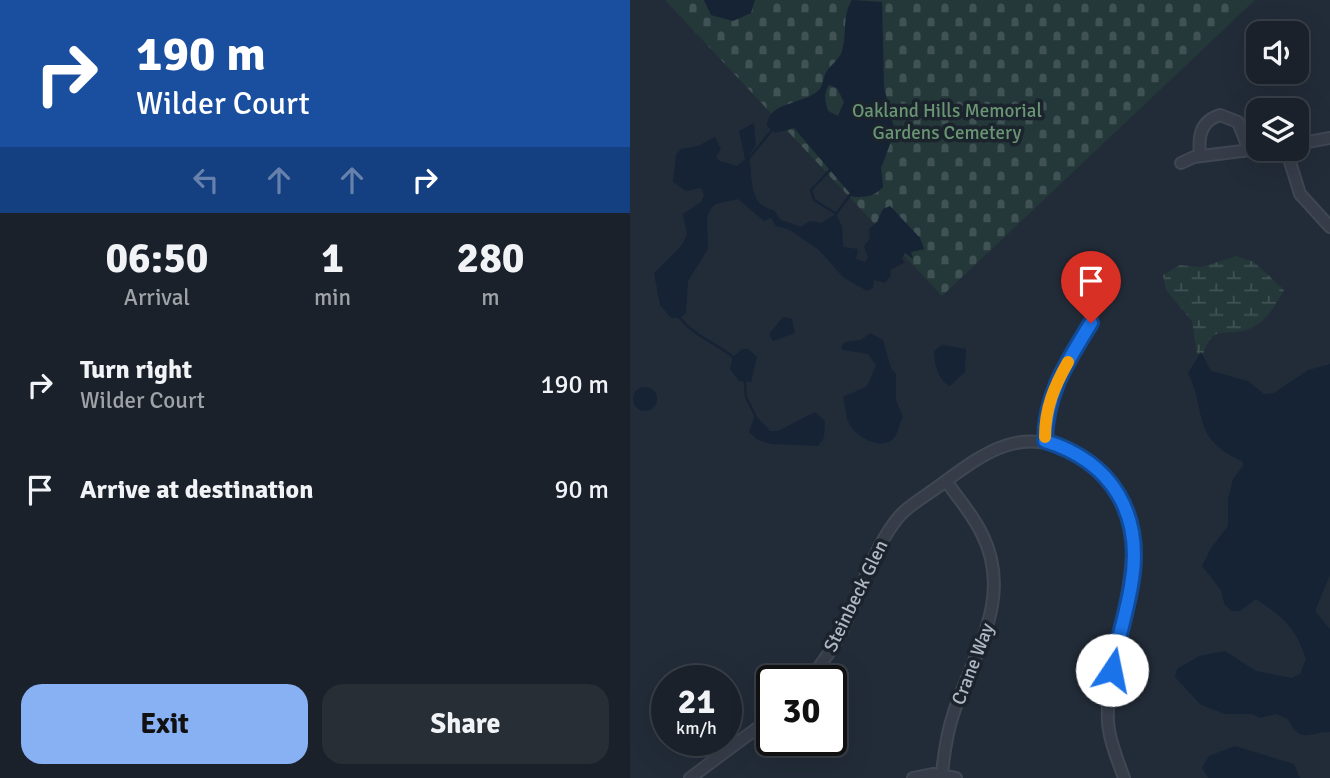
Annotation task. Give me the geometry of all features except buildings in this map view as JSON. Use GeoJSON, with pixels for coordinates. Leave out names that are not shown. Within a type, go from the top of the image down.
{"type":"FeatureCollection","features":[{"type":"Feature","properties":{"kind":"street"},"geometry":{"type":"LineString","coordinates":[[1200,156],[1199,142],[1203,126],[1220,115],[1238,122],[1246,136]]}},
{"type":"Feature","properties":{"kind":"street"},"geometry":{"type":"LineString","coordinates":[[1309,142],[1330,138]]}},
{"type":"Feature","properties":{"kind":"street"},"geometry":{"type":"LineString","coordinates":[[1181,163],[1200,156],[1246,150]]}},
{"type":"Feature","properties":{"kind":"street"},"geometry":{"type":"LineString","coordinates":[[1290,161],[1300,194],[1330,227]]}},
{"type":"Feature","properties":{"kind":"street"},"geometry":{"type":"LineString","coordinates":[[1045,441],[1045,415],[1052,391],[1091,323]]}},
{"type":"Feature","properties":{"kind":"street","name":"Steinbeck Glen"},"geometry":{"type":"LineString","coordinates":[[819,665],[840,634],[881,543],[896,519],[990,450],[1017,442],[1045,441],[1077,453],[1102,471],[1121,498],[1126,512],[1132,541],[1132,584],[1115,649],[1108,724],[1124,778]]}},
{"type":"Feature","properties":{"kind":"street","name":"Crane Way"},"geometry":{"type":"LineString","coordinates":[[942,774],[954,710],[989,629],[995,599],[993,567],[983,535],[946,481]]}},
{"type":"Feature","properties":{"kind":"street"},"geometry":{"type":"LineString","coordinates":[[690,778],[756,729]]}},
{"type":"Feature","properties":{"kind":"street"},"geometry":{"type":"LineString","coordinates":[[913,778],[942,774],[956,778]]}},
{"type":"Feature","properties":{"kind":"green space","name":"Oakland Hills Memorial Gardens Cemetery"},"geometry":{"type":"Polygon","coordinates":[[[665,0],[1255,0],[942,296],[665,0]]]}},
{"type":"Feature","properties":{"kind":"green space"},"geometry":{"type":"Polygon","coordinates":[[[1236,256],[1254,262],[1284,290],[1270,312],[1257,325],[1242,331],[1216,334],[1203,354],[1197,354],[1192,321],[1166,290],[1163,275],[1180,265],[1202,267],[1236,256]]]}},
{"type":"Feature","properties":{"kind":"water"},"geometry":{"type":"Polygon","coordinates":[[[704,0],[755,0],[751,13],[733,21],[711,15],[704,0]]]}},
{"type":"Feature","properties":{"kind":"water"},"geometry":{"type":"Polygon","coordinates":[[[852,0],[882,2],[884,87],[895,131],[881,168],[883,187],[873,195],[862,197],[853,197],[794,128],[775,133],[767,126],[773,112],[820,89],[827,71],[841,54],[852,0]],[[829,85],[825,98],[828,111],[838,116],[844,102],[837,88],[829,85]]]}},
{"type":"Feature","properties":{"kind":"water"},"geometry":{"type":"Polygon","coordinates":[[[754,123],[756,145],[749,155],[755,196],[765,207],[774,210],[781,220],[801,227],[810,221],[821,223],[836,214],[842,227],[843,247],[858,249],[856,259],[865,262],[868,258],[864,246],[870,238],[869,229],[877,222],[883,209],[890,206],[920,238],[924,249],[911,252],[913,259],[905,253],[902,258],[904,263],[890,270],[891,275],[885,283],[874,280],[873,288],[867,291],[843,277],[819,250],[790,230],[776,226],[771,218],[764,221],[738,199],[716,204],[707,217],[708,249],[688,281],[686,313],[680,318],[671,318],[660,305],[654,273],[681,246],[687,235],[683,214],[701,202],[704,195],[701,188],[686,191],[673,182],[676,155],[681,149],[698,146],[715,137],[721,149],[716,157],[720,161],[737,166],[745,159],[739,131],[754,123]]]}},
{"type":"Feature","properties":{"kind":"water"},"geometry":{"type":"Polygon","coordinates":[[[783,317],[792,319],[795,333],[773,341],[769,334],[783,317]]]}},
{"type":"Feature","properties":{"kind":"water"},"geometry":{"type":"Polygon","coordinates":[[[870,333],[883,340],[891,368],[896,374],[896,400],[903,417],[894,438],[883,443],[864,438],[853,430],[847,419],[843,397],[867,386],[876,365],[868,354],[843,350],[841,347],[845,342],[861,340],[870,333]]]}},
{"type":"Feature","properties":{"kind":"water"},"geometry":{"type":"Polygon","coordinates":[[[942,345],[966,349],[965,372],[950,386],[940,376],[935,361],[934,351],[942,345]]]}},
{"type":"Feature","properties":{"kind":"water"},"geometry":{"type":"Polygon","coordinates":[[[742,349],[748,349],[757,357],[751,382],[739,381],[730,369],[733,357],[742,349]]]}},
{"type":"Feature","properties":{"kind":"water"},"geometry":{"type":"Polygon","coordinates":[[[1201,352],[1211,371],[1248,381],[1264,394],[1274,393],[1308,370],[1330,364],[1330,575],[1315,611],[1330,629],[1330,732],[1301,735],[1288,719],[1276,714],[1260,718],[1252,714],[1225,714],[1200,704],[1175,677],[1177,669],[1199,656],[1225,651],[1256,671],[1292,678],[1300,674],[1306,659],[1298,639],[1281,617],[1256,599],[1240,611],[1231,611],[1224,603],[1221,590],[1202,566],[1211,548],[1228,526],[1228,499],[1233,479],[1243,466],[1242,461],[1215,444],[1203,424],[1188,373],[1201,352]]]}},
{"type":"Feature","properties":{"kind":"water"},"geometry":{"type":"Polygon","coordinates":[[[645,387],[653,391],[657,399],[653,407],[645,411],[637,407],[633,399],[637,391],[645,387]]]}},
{"type":"Feature","properties":{"kind":"water"},"geometry":{"type":"Polygon","coordinates":[[[815,412],[825,421],[824,438],[818,446],[771,444],[758,440],[749,432],[755,415],[770,431],[778,431],[815,412]]]}},
{"type":"Feature","properties":{"kind":"water"},"geometry":{"type":"Polygon","coordinates":[[[1235,746],[1294,764],[1300,778],[1208,778],[1202,768],[1209,756],[1235,746]]]}},
{"type":"Feature","properties":{"kind":"waterway"},"geometry":{"type":"LineString","coordinates":[[749,158],[772,130]]}},
{"type":"Feature","properties":{"kind":"waterway"},"geometry":{"type":"LineString","coordinates":[[830,170],[811,190],[814,200],[835,213]]}},
{"type":"Feature","properties":{"kind":"waterway"},"geometry":{"type":"LineString","coordinates":[[836,214],[853,191]]}},
{"type":"Feature","properties":{"kind":"waterway"},"geometry":{"type":"LineString","coordinates":[[680,318],[692,330],[733,357]]}},
{"type":"Feature","properties":{"kind":"waterway"},"geometry":{"type":"LineString","coordinates":[[745,382],[746,397],[755,415]]}},
{"type":"Feature","properties":{"kind":"slow traffic"},"geometry":{"type":"LineString","coordinates":[[1045,437],[1045,415],[1052,391],[1068,362]]}},
{"type":"Feature","properties":{"kind":"route"},"geometry":{"type":"LineString","coordinates":[[1091,323],[1052,391],[1045,415],[1045,441],[1087,459],[1102,471],[1114,486],[1126,512],[1132,541],[1132,584],[1112,670]]}}]}
